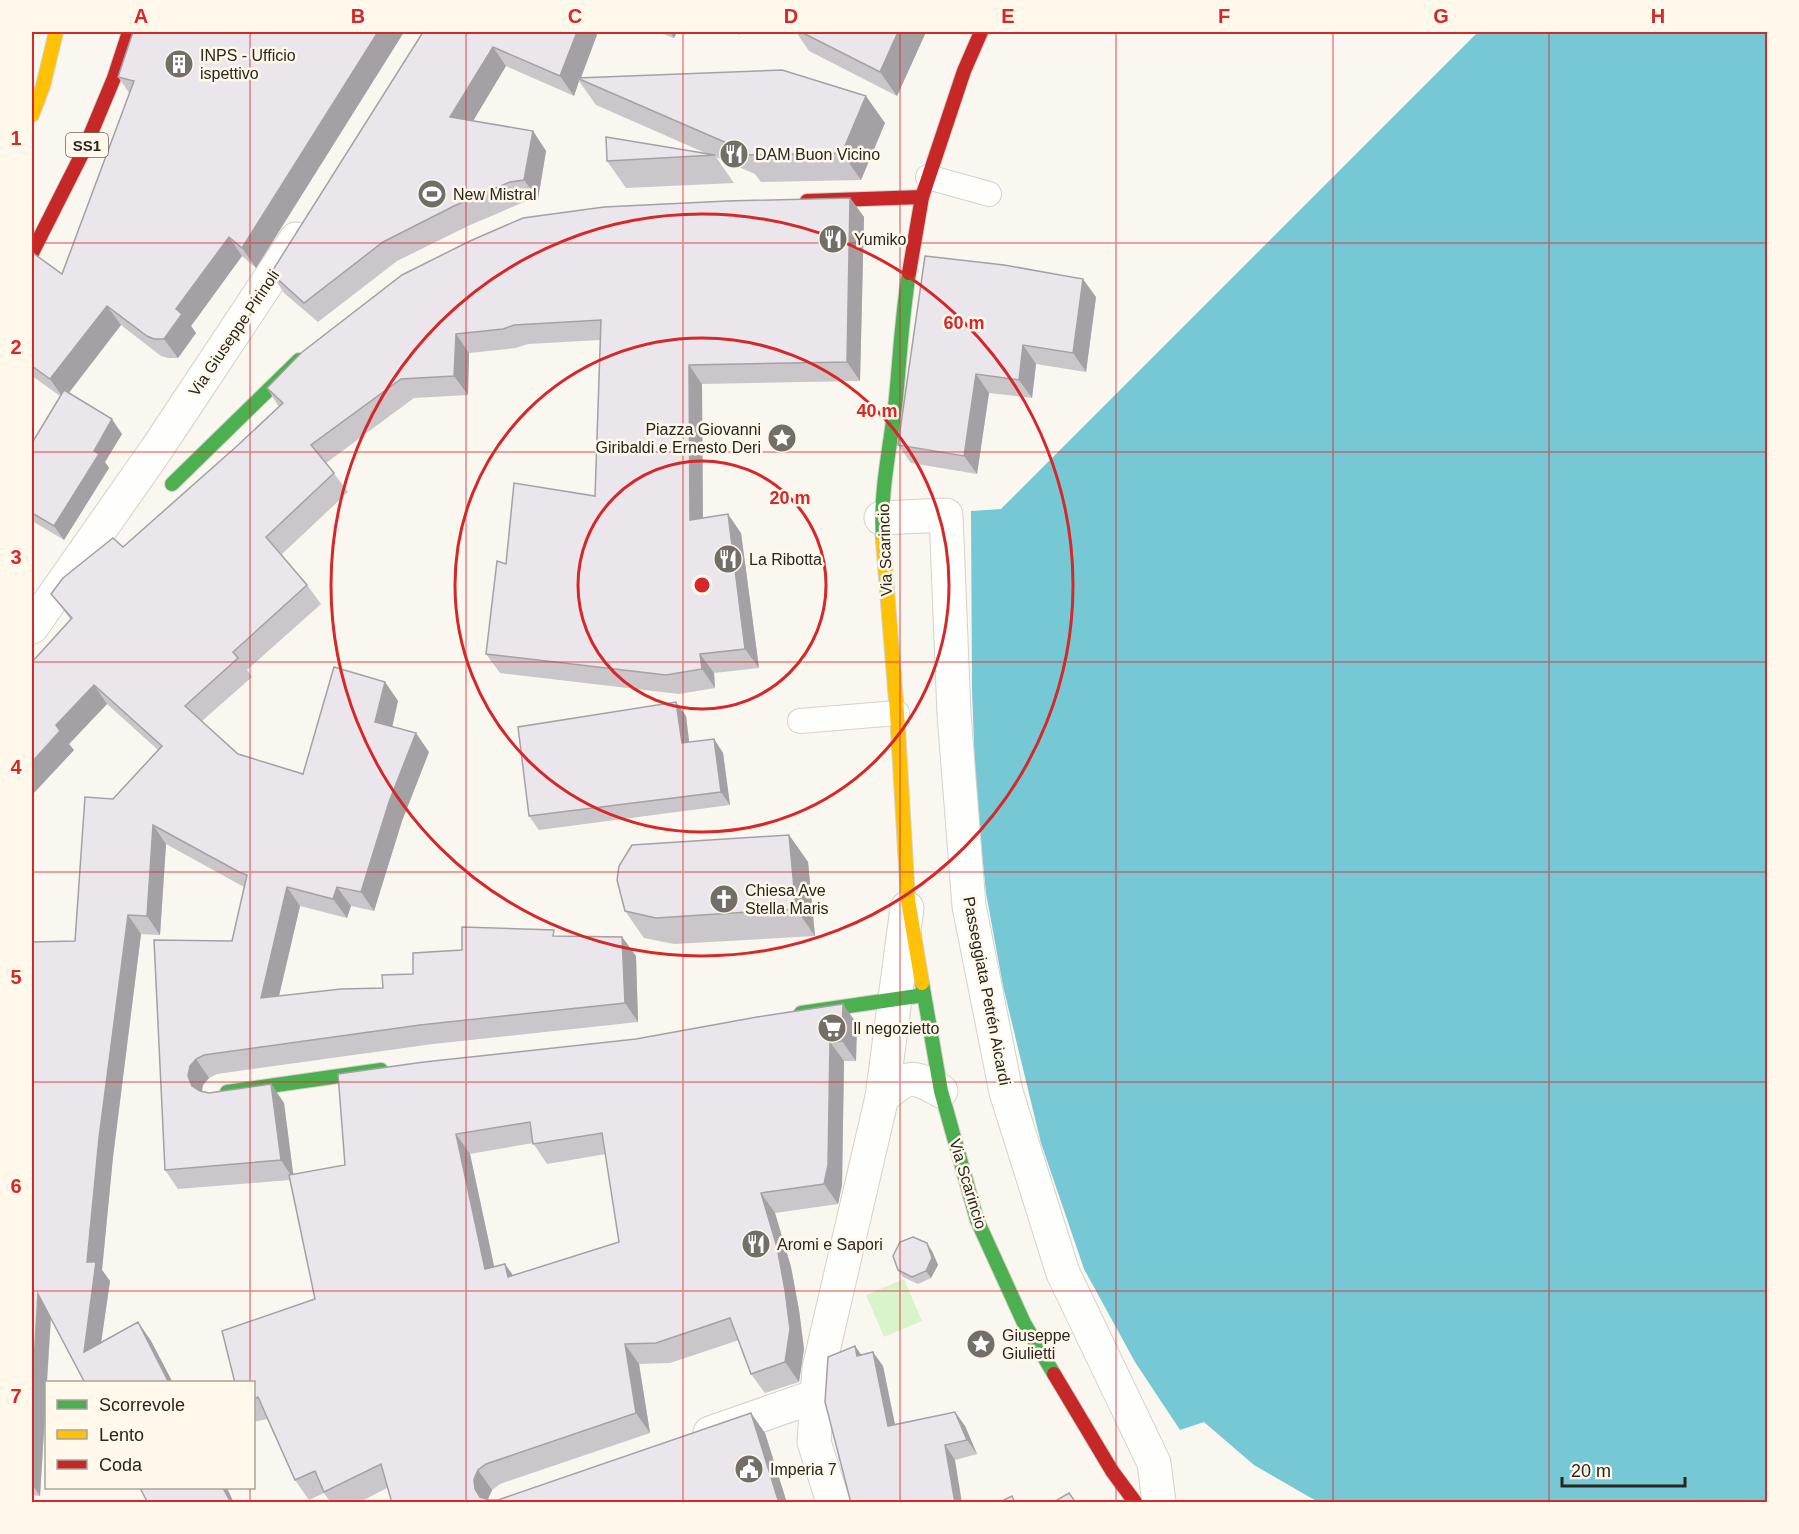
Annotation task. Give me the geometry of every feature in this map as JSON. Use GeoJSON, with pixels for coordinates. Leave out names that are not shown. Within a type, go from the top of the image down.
{"type":"FeatureCollection","features":[{"type":"Feature","properties":{"kind":"street"},"geometry":{"type":"LineString","coordinates":[[35,59],[46,32]]}},
{"type":"Feature","properties":{"kind":"street"},"geometry":{"type":"LineString","coordinates":[[32,115],[43,87],[56,32]]}},
{"type":"Feature","properties":{"kind":"street","name":"SS1"},"geometry":{"type":"LineString","coordinates":[[32,253],[84,150],[114,78],[129,32]]}},
{"type":"Feature","properties":{"kind":"street","name":"Via Scarincio"},"geometry":{"type":"LineString","coordinates":[[833,1503],[814,1442],[819,1368],[882,1097],[909,998],[908,900],[897,713],[881,518],[896,396],[904,301],[925,187],[964,71],[981,32]]}},
{"type":"Feature","properties":{"kind":"street"},"geometry":{"type":"LineString","coordinates":[[792,201],[925,187]]}},
{"type":"Feature","properties":{"kind":"street","name":"Via Giuseppe Pirinoli"},"geometry":{"type":"LineString","coordinates":[[32,627],[269,282],[313,212]]}},
{"type":"Feature","properties":{"kind":"street"},"geometry":{"type":"LineString","coordinates":[[172,484],[310,351]]}},
{"type":"Feature","properties":{"kind":"street","name":"Passeggiata Petrén Aicardi"},"geometry":{"type":"LineString","coordinates":[[881,518],[946,515],[954,714],[969,906],[1006,1092],[1063,1273],[1154,1463],[1159,1503]]}},
{"type":"Feature","properties":{"kind":"street"},"geometry":{"type":"LineString","coordinates":[[791,1015],[909,998]]}},
{"type":"Feature","properties":{"kind":"street","name":"Via Scarincio"},"geometry":{"type":"LineString","coordinates":[[909,998],[941,1091],[977,1220],[1024,1323],[1112,1471],[1135,1503]]}},
{"type":"Feature","properties":{"kind":"street"},"geometry":{"type":"LineString","coordinates":[[220,1093],[393,1069]]}},
{"type":"Feature","properties":{"kind":"street"},"geometry":{"type":"LineString","coordinates":[[882,1097],[903,1080],[919,1079],[941,1091]]}},
{"type":"Feature","properties":{"kind":"street"},"geometry":{"type":"LineString","coordinates":[[678,1444],[816,1396]]}},
{"type":"Feature","properties":{"kind":"lane"},"geometry":{"type":"LineString","coordinates":[[925,187],[989,194]]}},
{"type":"Feature","properties":{"kind":"lane"},"geometry":{"type":"LineString","coordinates":[[800,721],[897,713]]}},
{"type":"Feature","properties":{"kind":"green space"},"geometry":{"type":"Polygon","coordinates":[[[904,1279],[922,1321],[884,1337],[866,1295],[904,1279]]]}},
{"type":"Feature","properties":{"kind":"water"},"geometry":{"type":"Polygon","coordinates":[[[1478,32],[1767,32],[1767,1502],[1318,1502],[1254,1465],[1204,1422],[1180,1430],[1135,1362],[1084,1269],[1041,1143],[1003,986],[986,893],[976,794],[972,691],[971,511],[1001,509],[1478,32]]]}},
{"type":"Feature","properties":{"kind":"building"},"geometry":{"type":"Polygon","coordinates":[[[133,32],[378,32],[242,248],[229,237],[176,309],[182,314],[164,339],[147,336],[107,306],[50,379],[32,366],[32,254],[62,274],[134,81],[118,77],[133,32]]]}},
{"type":"Feature","properties":{"kind":"building"},"geometry":{"type":"Polygon","coordinates":[[[423,32],[577,32],[560,76],[493,47],[450,117],[533,131],[524,180],[510,182],[454,206],[383,242],[304,303],[271,273],[423,32]]]}},
{"type":"Feature","properties":{"kind":"building"},"geometry":{"type":"Polygon","coordinates":[[[801,32],[898,32],[880,72],[801,32]]]}},
{"type":"Feature","properties":{"kind":"building"},"geometry":{"type":"Polygon","coordinates":[[[782,70],[866,96],[842,153],[742,155],[743,150],[577,78],[782,70]]]}},
{"type":"Feature","properties":{"kind":"building"},"geometry":{"type":"Polygon","coordinates":[[[606,137],[715,155],[607,161],[606,137]]]}},
{"type":"Feature","properties":{"kind":"building"},"geometry":{"type":"Polygon","coordinates":[[[850,198],[847,362],[689,365],[690,520],[728,514],[745,649],[700,654],[702,669],[666,675],[486,654],[497,561],[506,564],[514,483],[595,496],[601,320],[514,325],[503,329],[456,334],[454,376],[401,379],[311,445],[334,473],[266,537],[307,585],[233,652],[238,658],[185,706],[238,754],[303,774],[334,667],[385,682],[375,722],[416,733],[389,802],[361,892],[337,887],[333,899],[287,887],[261,998],[341,989],[383,988],[382,975],[413,974],[413,953],[462,950],[462,927],[554,930],[553,936],[622,937],[625,1003],[420,1025],[204,1055],[190,1066],[188,1076],[192,1086],[200,1091],[209,1093],[271,1084],[281,1160],[165,1170],[154,940],[232,941],[247,875],[153,825],[147,916],[128,915],[99,1138],[87,1262],[96,1262],[84,1352],[138,1322],[168,1381],[84,1381],[38,1294],[32,1396],[32,942],[75,941],[85,797],[113,799],[162,746],[94,685],[56,725],[60,731],[32,762],[32,662],[72,618],[51,594],[63,578],[113,538],[123,547],[237,446],[283,403],[267,388],[301,353],[402,275],[523,218],[604,207],[850,198]]]}},
{"type":"Feature","properties":{"kind":"building"},"geometry":{"type":"Polygon","coordinates":[[[925,256],[1004,265],[1083,279],[1073,353],[1023,345],[1019,380],[976,374],[964,456],[898,445],[925,256]]]}},
{"type":"Feature","properties":{"kind":"building"},"geometry":{"type":"Polygon","coordinates":[[[64,390],[112,419],[94,451],[99,454],[54,526],[32,513],[32,443],[64,390]]]}},
{"type":"Feature","properties":{"kind":"building"},"geometry":{"type":"Polygon","coordinates":[[[676,702],[682,743],[714,739],[721,792],[529,816],[518,727],[676,702]]]}},
{"type":"Feature","properties":{"kind":"building"},"geometry":{"type":"Polygon","coordinates":[[[789,835],[796,909],[656,918],[625,911],[617,880],[619,866],[632,845],[789,835]]]}},
{"type":"Feature","properties":{"kind":"building"},"geometry":{"type":"Polygon","coordinates":[[[843,1004],[842,1041],[830,1042],[828,1165],[824,1184],[761,1193],[777,1247],[785,1290],[790,1329],[785,1362],[751,1374],[730,1318],[656,1343],[625,1344],[636,1413],[486,1464],[478,1470],[474,1479],[475,1489],[480,1497],[498,1500],[751,1413],[779,1503],[392,1503],[381,1464],[324,1492],[315,1471],[295,1480],[258,1397],[255,1398],[255,1381],[234,1381],[222,1331],[315,1299],[289,1175],[345,1165],[338,1074],[424,1062],[636,1039],[843,1004]],[[530,1122],[456,1134],[485,1269],[505,1264],[508,1277],[619,1242],[602,1133],[533,1144],[530,1122]]]}},
{"type":"Feature","properties":{"kind":"building"},"geometry":{"type":"Polygon","coordinates":[[[913,1237],[927,1243],[932,1258],[926,1271],[912,1277],[898,1270],[893,1256],[900,1242],[913,1237]]]}},
{"type":"Feature","properties":{"kind":"building"},"geometry":{"type":"Polygon","coordinates":[[[855,1346],[857,1356],[873,1352],[888,1426],[955,1412],[967,1440],[945,1445],[955,1503],[851,1503],[825,1402],[828,1357],[855,1346]]]}},
{"type":"Feature","properties":{"kind":"building"},"geometry":{"type":"Polygon","coordinates":[[[141,1489],[224,1489],[231,1503],[148,1503],[141,1489]]]}},
{"type":"Feature","properties":{"kind":"building"},"geometry":{"type":"Polygon","coordinates":[[[1069,1493],[1076,1503],[1052,1503],[1069,1493]]]}},
{"type":"Feature","properties":{"kind":"building"},"geometry":{"type":"Polygon","coordinates":[[[1012,1496],[1015,1503],[998,1503],[1012,1496]]]}},
{"type":"Feature","properties":{"kind":"traffic: fast"},"geometry":{"type":"LineString","coordinates":[[883,541],[884,487],[909,273]]}},
{"type":"Feature","properties":{"kind":"traffic: fast"},"geometry":{"type":"LineString","coordinates":[[172,484],[299,360]]}},
{"type":"Feature","properties":{"kind":"traffic: fast"},"geometry":{"type":"LineString","coordinates":[[922,983],[941,1091],[977,1220],[1024,1323],[1054,1374]]}},
{"type":"Feature","properties":{"kind":"traffic: fast"},"geometry":{"type":"LineString","coordinates":[[801,1013],[924,995]]}},
{"type":"Feature","properties":{"kind":"traffic: fast"},"geometry":{"type":"LineString","coordinates":[[227,1092],[381,1070]]}},
{"type":"Feature","properties":{"kind":"traffic: slow"},"geometry":{"type":"LineString","coordinates":[[32,115],[43,86],[56,32]]}},
{"type":"Feature","properties":{"kind":"traffic: slow"},"geometry":{"type":"LineString","coordinates":[[883,541],[897,713],[908,900],[922,983]]}},
{"type":"Feature","properties":{"kind":"traffic: jam"},"geometry":{"type":"LineString","coordinates":[[32,253],[84,150],[114,78],[129,32]]}},
{"type":"Feature","properties":{"kind":"traffic: jam"},"geometry":{"type":"LineString","coordinates":[[909,273],[922,197],[964,71],[981,32]]}},
{"type":"Feature","properties":{"kind":"traffic: jam"},"geometry":{"type":"LineString","coordinates":[[807,201],[922,197]]}},
{"type":"Feature","properties":{"kind":"traffic: jam"},"geometry":{"type":"LineString","coordinates":[[1054,1374],[1112,1471],[1135,1502]]}},
{"type":"Feature","properties":{"kind":"place","name":"INPS - Ufficio ispettivo"},"geometry":{"type":"Point","coordinates":[179,64]}},
{"type":"Feature","properties":{"kind":"place","name":"DAM Buon Vicino"},"geometry":{"type":"Point","coordinates":[734,154]}},
{"type":"Feature","properties":{"kind":"place","name":"New Mistral"},"geometry":{"type":"Point","coordinates":[432,194]}},
{"type":"Feature","properties":{"kind":"place","name":"Yumiko"},"geometry":{"type":"Point","coordinates":[833,239]}},
{"type":"Feature","properties":{"kind":"place","name":"Piazza Giovanni Giribaldi e Ernesto Deri"},"geometry":{"type":"Point","coordinates":[782,438]}},
{"type":"Feature","properties":{"kind":"place","name":"La Ribotta"},"geometry":{"type":"Point","coordinates":[728,559]}},
{"type":"Feature","properties":{"kind":"place","name":"Chiesa Ave Stella Maris"},"geometry":{"type":"Point","coordinates":[724,899]}},
{"type":"Feature","properties":{"kind":"place","name":"Il negozietto"},"geometry":{"type":"Point","coordinates":[832,1028]}},
{"type":"Feature","properties":{"kind":"place","name":"Aromi e Sapori"},"geometry":{"type":"Point","coordinates":[756,1244]}},
{"type":"Feature","properties":{"kind":"place","name":"Giuseppe Giulietti"},"geometry":{"type":"Point","coordinates":[981,1344]}},
{"type":"Feature","properties":{"kind":"place","name":"Imperia 7"},"geometry":{"type":"Point","coordinates":[749,1469]}}]}
